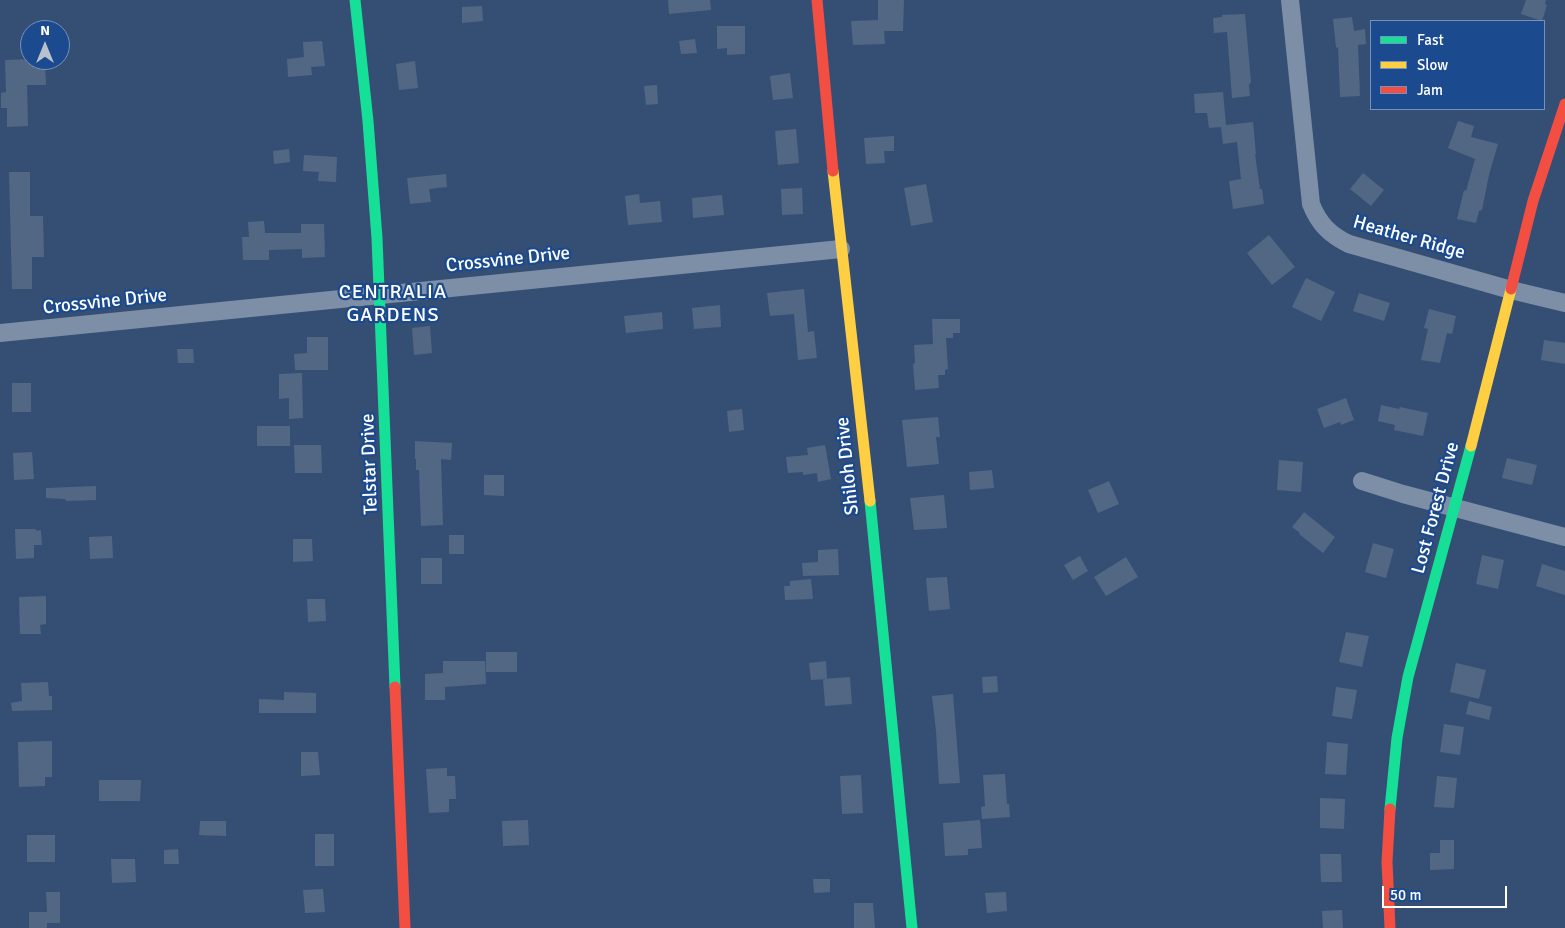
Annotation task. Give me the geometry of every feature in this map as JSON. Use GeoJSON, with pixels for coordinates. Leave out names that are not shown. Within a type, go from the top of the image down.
{"type":"FeatureCollection","features":[{"type":"Feature","properties":{"kind":"street","name":"Telstar Drive"},"geometry":{"type":"LineString","coordinates":[[355,0],[368,121],[380,295],[405,928]]}},
{"type":"Feature","properties":{"kind":"street","name":"Shiloh Drive"},"geometry":{"type":"LineString","coordinates":[[817,0],[841,249],[865,452],[912,928]]}},
{"type":"Feature","properties":{"kind":"street","name":"Heather Ridge"},"geometry":{"type":"LineString","coordinates":[[1290,0],[1305,161],[1311,204],[1316,218],[1326,230],[1349,244],[1511,290],[1565,303]]}},
{"type":"Feature","properties":{"kind":"street","name":"Lost Forest Drive"},"geometry":{"type":"LineString","coordinates":[[1390,928],[1386,862],[1390,800],[1397,738],[1408,677],[1454,508],[1533,201],[1565,104]]}},
{"type":"Feature","properties":{"kind":"street","name":"Crossvine Drive"},"geometry":{"type":"LineString","coordinates":[[0,332],[841,249]]}},
{"type":"Feature","properties":{"kind":"street"},"geometry":{"type":"LineString","coordinates":[[1362,482],[1565,537]]}},
{"type":"Feature","properties":{"kind":"building"},"geometry":{"type":"Polygon","coordinates":[[[668,0],[710,0],[711,10],[669,14],[668,0]]]}},
{"type":"Feature","properties":{"kind":"building"},"geometry":{"type":"Polygon","coordinates":[[[878,0],[904,0],[903,31],[884,31],[885,44],[853,45],[851,21],[878,20],[878,0]]]}},
{"type":"Feature","properties":{"kind":"building"},"geometry":{"type":"Polygon","coordinates":[[[1526,0],[1546,0],[1545,4],[1547,5],[1542,20],[1521,14],[1526,0]]]}},
{"type":"Feature","properties":{"kind":"building"},"geometry":{"type":"Polygon","coordinates":[[[482,6],[483,21],[462,23],[462,7],[482,6]]]}},
{"type":"Feature","properties":{"kind":"building"},"geometry":{"type":"Polygon","coordinates":[[[1245,14],[1251,82],[1249,85],[1250,96],[1232,98],[1227,32],[1214,33],[1213,18],[1222,17],[1222,15],[1245,14]]]}},
{"type":"Feature","properties":{"kind":"building"},"geometry":{"type":"Polygon","coordinates":[[[1352,17],[1354,31],[1365,29],[1366,44],[1358,45],[1360,96],[1340,97],[1338,47],[1336,48],[1333,19],[1352,17]]]}},
{"type":"Feature","properties":{"kind":"building"},"geometry":{"type":"Polygon","coordinates":[[[717,26],[745,26],[745,54],[727,55],[727,48],[717,49],[717,26]]]}},
{"type":"Feature","properties":{"kind":"building"},"geometry":{"type":"Polygon","coordinates":[[[695,39],[697,53],[681,54],[679,41],[695,39]]]}},
{"type":"Feature","properties":{"kind":"building"},"geometry":{"type":"Polygon","coordinates":[[[322,41],[325,66],[311,67],[312,75],[288,77],[287,59],[304,57],[303,42],[322,41]]]}},
{"type":"Feature","properties":{"kind":"building"},"geometry":{"type":"Polygon","coordinates":[[[20,59],[20,70],[45,70],[46,85],[27,85],[28,126],[7,127],[7,108],[1,108],[1,93],[6,92],[5,60],[20,59]]]}},
{"type":"Feature","properties":{"kind":"building"},"geometry":{"type":"Polygon","coordinates":[[[415,61],[418,88],[399,90],[396,64],[415,61]]]}},
{"type":"Feature","properties":{"kind":"building"},"geometry":{"type":"Polygon","coordinates":[[[790,73],[793,98],[773,100],[770,76],[790,73]]]}},
{"type":"Feature","properties":{"kind":"building"},"geometry":{"type":"Polygon","coordinates":[[[657,85],[658,104],[646,105],[644,86],[657,85]]]}},
{"type":"Feature","properties":{"kind":"building"},"geometry":{"type":"Polygon","coordinates":[[[1223,92],[1226,125],[1253,122],[1255,154],[1264,204],[1233,209],[1229,181],[1241,179],[1237,142],[1223,144],[1221,127],[1209,128],[1207,113],[1195,113],[1194,94],[1223,92]]]}},
{"type":"Feature","properties":{"kind":"building"},"geometry":{"type":"Polygon","coordinates":[[[1458,121],[1474,126],[1471,137],[1498,144],[1482,210],[1479,211],[1476,223],[1457,219],[1464,190],[1466,191],[1475,159],[1448,148],[1458,121]]]}},
{"type":"Feature","properties":{"kind":"building"},"geometry":{"type":"Polygon","coordinates":[[[796,129],[799,163],[778,165],[775,131],[796,129]]]}},
{"type":"Feature","properties":{"kind":"building"},"geometry":{"type":"Polygon","coordinates":[[[894,136],[894,151],[884,151],[885,163],[866,164],[864,138],[894,136]]]}},
{"type":"Feature","properties":{"kind":"building"},"geometry":{"type":"Polygon","coordinates":[[[289,149],[290,162],[274,164],[273,151],[289,149]]]}},
{"type":"Feature","properties":{"kind":"building"},"geometry":{"type":"Polygon","coordinates":[[[304,155],[337,157],[336,182],[318,181],[319,172],[303,171],[304,155]]]}},
{"type":"Feature","properties":{"kind":"building"},"geometry":{"type":"Polygon","coordinates":[[[9,172],[30,172],[30,216],[43,216],[44,257],[32,257],[32,289],[12,289],[9,172]]]}},
{"type":"Feature","properties":{"kind":"building"},"geometry":{"type":"Polygon","coordinates":[[[1363,173],[1384,190],[1371,206],[1350,189],[1363,173]]]}},
{"type":"Feature","properties":{"kind":"building"},"geometry":{"type":"Polygon","coordinates":[[[446,174],[447,187],[429,189],[431,202],[410,204],[407,178],[446,174]]]}},
{"type":"Feature","properties":{"kind":"building"},"geometry":{"type":"Polygon","coordinates":[[[926,184],[933,222],[911,226],[904,188],[926,184]]]}},
{"type":"Feature","properties":{"kind":"building"},"geometry":{"type":"Polygon","coordinates":[[[802,188],[803,214],[782,215],[781,189],[802,188]]]}},
{"type":"Feature","properties":{"kind":"building"},"geometry":{"type":"Polygon","coordinates":[[[639,194],[640,203],[660,201],[662,222],[628,225],[625,196],[639,194]]]}},
{"type":"Feature","properties":{"kind":"building"},"geometry":{"type":"Polygon","coordinates":[[[722,195],[724,215],[693,218],[692,198],[722,195]]]}},
{"type":"Feature","properties":{"kind":"building"},"geometry":{"type":"Polygon","coordinates":[[[264,221],[265,233],[301,233],[301,224],[324,224],[325,257],[302,258],[302,249],[269,250],[269,260],[243,260],[242,237],[249,237],[248,222],[264,221]]]}},
{"type":"Feature","properties":{"kind":"building"},"geometry":{"type":"Polygon","coordinates":[[[1269,235],[1295,267],[1272,285],[1247,253],[1269,235]]]}},
{"type":"Feature","properties":{"kind":"building"},"geometry":{"type":"Polygon","coordinates":[[[1306,278],[1335,292],[1321,321],[1292,307],[1306,278]]]}},
{"type":"Feature","properties":{"kind":"building"},"geometry":{"type":"Polygon","coordinates":[[[804,289],[808,332],[814,331],[817,358],[798,360],[794,314],[770,316],[767,293],[804,289]]]}},
{"type":"Feature","properties":{"kind":"building"},"geometry":{"type":"Polygon","coordinates":[[[1359,293],[1390,303],[1384,321],[1353,311],[1359,293]]]}},
{"type":"Feature","properties":{"kind":"building"},"geometry":{"type":"Polygon","coordinates":[[[720,305],[721,327],[694,329],[692,308],[720,305]]]}},
{"type":"Feature","properties":{"kind":"building"},"geometry":{"type":"Polygon","coordinates":[[[1429,309],[1456,316],[1452,334],[1447,333],[1440,363],[1421,360],[1428,329],[1424,328],[1429,309]]]}},
{"type":"Feature","properties":{"kind":"building"},"geometry":{"type":"Polygon","coordinates":[[[662,312],[663,329],[626,333],[624,316],[662,312]]]}},
{"type":"Feature","properties":{"kind":"building"},"geometry":{"type":"Polygon","coordinates":[[[932,319],[960,319],[960,333],[953,333],[953,338],[946,338],[948,369],[945,370],[945,375],[938,375],[939,388],[915,390],[914,345],[933,344],[932,319]]]}},
{"type":"Feature","properties":{"kind":"building"},"geometry":{"type":"Polygon","coordinates":[[[430,326],[432,353],[414,355],[412,328],[430,326]]]}},
{"type":"Feature","properties":{"kind":"building"},"geometry":{"type":"Polygon","coordinates":[[[307,337],[328,337],[328,370],[295,370],[294,354],[307,353],[307,337]]]}},
{"type":"Feature","properties":{"kind":"building"},"geometry":{"type":"Polygon","coordinates":[[[1544,340],[1565,343],[1565,364],[1541,360],[1544,340]]]}},
{"type":"Feature","properties":{"kind":"building"},"geometry":{"type":"Polygon","coordinates":[[[177,349],[193,349],[194,363],[178,363],[177,349]]]}},
{"type":"Feature","properties":{"kind":"building"},"geometry":{"type":"Polygon","coordinates":[[[302,373],[303,418],[289,419],[289,398],[279,399],[279,374],[302,373]]]}},
{"type":"Feature","properties":{"kind":"building"},"geometry":{"type":"Polygon","coordinates":[[[12,383],[31,383],[31,412],[12,412],[12,383]]]}},
{"type":"Feature","properties":{"kind":"building"},"geometry":{"type":"Polygon","coordinates":[[[1346,398],[1354,420],[1341,425],[1340,422],[1324,428],[1317,409],[1346,398]]]}},
{"type":"Feature","properties":{"kind":"building"},"geometry":{"type":"Polygon","coordinates":[[[1381,405],[1428,413],[1423,436],[1394,430],[1395,425],[1378,421],[1381,405]]]}},
{"type":"Feature","properties":{"kind":"building"},"geometry":{"type":"Polygon","coordinates":[[[742,409],[744,430],[729,432],[727,411],[742,409]]]}},
{"type":"Feature","properties":{"kind":"building"},"geometry":{"type":"Polygon","coordinates":[[[938,417],[940,437],[936,437],[939,464],[907,467],[902,420],[938,417]]]}},
{"type":"Feature","properties":{"kind":"building"},"geometry":{"type":"Polygon","coordinates":[[[257,426],[290,426],[290,446],[257,446],[257,426]]]}},
{"type":"Feature","properties":{"kind":"building"},"geometry":{"type":"Polygon","coordinates":[[[415,441],[452,443],[451,460],[441,459],[443,525],[421,526],[419,470],[416,470],[415,441]]]}},
{"type":"Feature","properties":{"kind":"building"},"geometry":{"type":"Polygon","coordinates":[[[294,445],[321,445],[322,473],[295,473],[294,445]]]}},
{"type":"Feature","properties":{"kind":"building"},"geometry":{"type":"Polygon","coordinates":[[[825,445],[831,479],[818,482],[817,473],[803,475],[803,472],[788,473],[786,457],[808,455],[807,448],[825,445]]]}},
{"type":"Feature","properties":{"kind":"building"},"geometry":{"type":"Polygon","coordinates":[[[32,452],[34,479],[14,480],[13,453],[32,452]]]}},
{"type":"Feature","properties":{"kind":"building"},"geometry":{"type":"Polygon","coordinates":[[[1507,458],[1537,465],[1532,485],[1502,478],[1507,458]]]}},
{"type":"Feature","properties":{"kind":"building"},"geometry":{"type":"Polygon","coordinates":[[[1279,460],[1303,462],[1301,492],[1277,490],[1279,460]]]}},
{"type":"Feature","properties":{"kind":"building"},"geometry":{"type":"Polygon","coordinates":[[[992,470],[994,488],[970,490],[969,472],[992,470]]]}},
{"type":"Feature","properties":{"kind":"building"},"geometry":{"type":"Polygon","coordinates":[[[484,475],[504,475],[504,496],[484,495],[484,475]]]}},
{"type":"Feature","properties":{"kind":"building"},"geometry":{"type":"Polygon","coordinates":[[[1109,481],[1119,504],[1098,513],[1088,490],[1109,481]]]}},
{"type":"Feature","properties":{"kind":"building"},"geometry":{"type":"Polygon","coordinates":[[[96,486],[96,500],[66,501],[65,499],[46,498],[46,488],[96,486]]]}},
{"type":"Feature","properties":{"kind":"building"},"geometry":{"type":"Polygon","coordinates":[[[944,495],[947,528],[914,530],[910,498],[944,495]]]}},
{"type":"Feature","properties":{"kind":"building"},"geometry":{"type":"Polygon","coordinates":[[[1304,512],[1335,537],[1323,553],[1292,527],[1304,512]]]}},
{"type":"Feature","properties":{"kind":"building"},"geometry":{"type":"Polygon","coordinates":[[[15,529],[41,530],[42,545],[34,545],[34,558],[16,559],[15,529]]]}},
{"type":"Feature","properties":{"kind":"building"},"geometry":{"type":"Polygon","coordinates":[[[449,535],[464,535],[464,554],[449,554],[449,535]]]}},
{"type":"Feature","properties":{"kind":"building"},"geometry":{"type":"Polygon","coordinates":[[[112,536],[113,558],[90,559],[89,537],[112,536]]]}},
{"type":"Feature","properties":{"kind":"building"},"geometry":{"type":"Polygon","coordinates":[[[293,539],[312,539],[313,561],[293,562],[293,539]]]}},
{"type":"Feature","properties":{"kind":"building"},"geometry":{"type":"Polygon","coordinates":[[[1373,543],[1394,549],[1386,578],[1365,572],[1373,543]]]}},
{"type":"Feature","properties":{"kind":"building"},"geometry":{"type":"Polygon","coordinates":[[[838,549],[839,575],[803,576],[802,563],[818,562],[818,550],[838,549]]]}},
{"type":"Feature","properties":{"kind":"building"},"geometry":{"type":"Polygon","coordinates":[[[1482,555],[1504,560],[1498,589],[1476,584],[1482,555]]]}},
{"type":"Feature","properties":{"kind":"building"},"geometry":{"type":"Polygon","coordinates":[[[1080,556],[1088,571],[1073,580],[1064,565],[1080,556]]]}},
{"type":"Feature","properties":{"kind":"building"},"geometry":{"type":"Polygon","coordinates":[[[1126,557],[1138,577],[1106,596],[1094,577],[1126,557]]]}},
{"type":"Feature","properties":{"kind":"building"},"geometry":{"type":"Polygon","coordinates":[[[421,558],[442,558],[442,584],[421,584],[421,558]]]}},
{"type":"Feature","properties":{"kind":"building"},"geometry":{"type":"Polygon","coordinates":[[[1542,564],[1565,571],[1565,595],[1536,586],[1542,564]]]}},
{"type":"Feature","properties":{"kind":"building"},"geometry":{"type":"Polygon","coordinates":[[[947,577],[950,609],[929,611],[926,578],[947,577]]]}},
{"type":"Feature","properties":{"kind":"building"},"geometry":{"type":"Polygon","coordinates":[[[811,579],[813,599],[785,600],[784,586],[790,586],[790,581],[811,579]]]}},
{"type":"Feature","properties":{"kind":"building"},"geometry":{"type":"Polygon","coordinates":[[[46,596],[46,624],[40,625],[41,634],[20,634],[19,597],[46,596]]]}},
{"type":"Feature","properties":{"kind":"building"},"geometry":{"type":"Polygon","coordinates":[[[307,599],[325,599],[326,621],[308,622],[307,599]]]}},
{"type":"Feature","properties":{"kind":"building"},"geometry":{"type":"Polygon","coordinates":[[[1346,632],[1369,636],[1362,667],[1339,662],[1346,632]]]}},
{"type":"Feature","properties":{"kind":"building"},"geometry":{"type":"Polygon","coordinates":[[[486,652],[517,652],[517,672],[486,672],[486,652]]]}},
{"type":"Feature","properties":{"kind":"building"},"geometry":{"type":"Polygon","coordinates":[[[443,661],[485,661],[486,684],[445,687],[445,700],[425,700],[425,674],[443,673],[443,661]]]}},
{"type":"Feature","properties":{"kind":"building"},"geometry":{"type":"Polygon","coordinates":[[[826,661],[827,679],[811,680],[809,663],[826,661]]]}},
{"type":"Feature","properties":{"kind":"building"},"geometry":{"type":"Polygon","coordinates":[[[1456,663],[1486,670],[1479,699],[1450,692],[1456,663]]]}},
{"type":"Feature","properties":{"kind":"building"},"geometry":{"type":"Polygon","coordinates":[[[997,676],[998,692],[983,693],[982,677],[997,676]]]}},
{"type":"Feature","properties":{"kind":"building"},"geometry":{"type":"Polygon","coordinates":[[[850,677],[852,704],[825,706],[823,679],[850,677]]]}},
{"type":"Feature","properties":{"kind":"building"},"geometry":{"type":"Polygon","coordinates":[[[48,682],[49,696],[52,696],[52,710],[12,711],[11,703],[22,701],[21,683],[48,682]]]}},
{"type":"Feature","properties":{"kind":"building"},"geometry":{"type":"Polygon","coordinates":[[[1336,687],[1357,690],[1352,719],[1332,716],[1336,687]]]}},
{"type":"Feature","properties":{"kind":"building"},"geometry":{"type":"Polygon","coordinates":[[[284,692],[316,693],[316,713],[259,713],[259,699],[284,700],[284,692]]]}},
{"type":"Feature","properties":{"kind":"building"},"geometry":{"type":"Polygon","coordinates":[[[953,694],[960,783],[939,784],[932,696],[953,694]]]}},
{"type":"Feature","properties":{"kind":"building"},"geometry":{"type":"Polygon","coordinates":[[[1469,701],[1492,707],[1489,720],[1466,714],[1469,701]]]}},
{"type":"Feature","properties":{"kind":"building"},"geometry":{"type":"Polygon","coordinates":[[[1444,724],[1464,727],[1460,755],[1440,752],[1444,724]]]}},
{"type":"Feature","properties":{"kind":"building"},"geometry":{"type":"Polygon","coordinates":[[[52,741],[52,777],[45,777],[45,786],[19,787],[18,742],[52,741]]]}},
{"type":"Feature","properties":{"kind":"building"},"geometry":{"type":"Polygon","coordinates":[[[1327,742],[1348,744],[1346,775],[1325,774],[1327,742]]]}},
{"type":"Feature","properties":{"kind":"building"},"geometry":{"type":"Polygon","coordinates":[[[301,752],[318,752],[320,775],[301,776],[301,752]]]}},
{"type":"Feature","properties":{"kind":"building"},"geometry":{"type":"Polygon","coordinates":[[[447,768],[447,776],[455,776],[456,799],[449,799],[449,812],[429,813],[426,769],[447,768]]]}},
{"type":"Feature","properties":{"kind":"building"},"geometry":{"type":"Polygon","coordinates":[[[1005,774],[1010,817],[982,819],[981,807],[985,806],[983,775],[1005,774]]]}},
{"type":"Feature","properties":{"kind":"building"},"geometry":{"type":"Polygon","coordinates":[[[861,775],[863,813],[842,814],[840,776],[861,775]]]}},
{"type":"Feature","properties":{"kind":"building"},"geometry":{"type":"Polygon","coordinates":[[[1437,776],[1457,778],[1454,808],[1434,807],[1437,776]]]}},
{"type":"Feature","properties":{"kind":"building"},"geometry":{"type":"Polygon","coordinates":[[[99,780],[141,780],[140,801],[99,801],[99,780]]]}},
{"type":"Feature","properties":{"kind":"building"},"geometry":{"type":"Polygon","coordinates":[[[1320,798],[1345,799],[1344,829],[1320,828],[1320,798]]]}},
{"type":"Feature","properties":{"kind":"building"},"geometry":{"type":"Polygon","coordinates":[[[528,820],[529,845],[503,846],[502,821],[528,820]]]}},
{"type":"Feature","properties":{"kind":"building"},"geometry":{"type":"Polygon","coordinates":[[[980,820],[982,848],[968,849],[968,855],[945,856],[943,823],[980,820]]]}},
{"type":"Feature","properties":{"kind":"building"},"geometry":{"type":"Polygon","coordinates":[[[200,821],[226,821],[226,836],[199,835],[200,821]]]}},
{"type":"Feature","properties":{"kind":"building"},"geometry":{"type":"Polygon","coordinates":[[[315,834],[334,834],[334,866],[315,866],[315,834]]]}},
{"type":"Feature","properties":{"kind":"building"},"geometry":{"type":"Polygon","coordinates":[[[27,835],[55,835],[55,862],[27,862],[27,835]]]}},
{"type":"Feature","properties":{"kind":"building"},"geometry":{"type":"Polygon","coordinates":[[[1440,840],[1454,840],[1454,869],[1430,870],[1430,853],[1440,853],[1440,840]]]}},
{"type":"Feature","properties":{"kind":"building"},"geometry":{"type":"Polygon","coordinates":[[[178,849],[179,864],[164,864],[164,850],[178,849]]]}},
{"type":"Feature","properties":{"kind":"building"},"geometry":{"type":"Polygon","coordinates":[[[1320,854],[1341,854],[1342,882],[1321,882],[1320,854]]]}},
{"type":"Feature","properties":{"kind":"building"},"geometry":{"type":"Polygon","coordinates":[[[111,859],[135,859],[136,882],[112,883],[111,859]]]}},
{"type":"Feature","properties":{"kind":"building"},"geometry":{"type":"Polygon","coordinates":[[[813,879],[830,879],[830,892],[814,893],[813,879]]]}},
{"type":"Feature","properties":{"kind":"building"},"geometry":{"type":"Polygon","coordinates":[[[323,889],[325,912],[305,913],[303,890],[323,889]]]}},
{"type":"Feature","properties":{"kind":"building"},"geometry":{"type":"Polygon","coordinates":[[[46,892],[60,892],[60,923],[47,923],[47,928],[29,928],[29,912],[47,912],[46,892]]]}},
{"type":"Feature","properties":{"kind":"building"},"geometry":{"type":"Polygon","coordinates":[[[1006,892],[1007,911],[987,913],[985,893],[1006,892]]]}},
{"type":"Feature","properties":{"kind":"building"},"geometry":{"type":"Polygon","coordinates":[[[854,903],[873,903],[875,928],[854,928],[854,903]]]}},
{"type":"Feature","properties":{"kind":"building"},"geometry":{"type":"Polygon","coordinates":[[[1342,910],[1343,928],[1323,928],[1322,911],[1342,910]]]}},
{"type":"Feature","properties":{"kind":"traffic: fast"},"geometry":{"type":"LineString","coordinates":[[355,0],[368,121],[377,238],[395,687]]}},
{"type":"Feature","properties":{"kind":"traffic: fast"},"geometry":{"type":"LineString","coordinates":[[1390,809],[1397,738],[1408,677],[1471,446]]}},
{"type":"Feature","properties":{"kind":"traffic: fast"},"geometry":{"type":"LineString","coordinates":[[870,501],[912,928]]}},
{"type":"Feature","properties":{"kind":"traffic: slow"},"geometry":{"type":"LineString","coordinates":[[833,171],[870,501]]}},
{"type":"Feature","properties":{"kind":"traffic: slow"},"geometry":{"type":"LineString","coordinates":[[1471,446],[1511,289]]}},
{"type":"Feature","properties":{"kind":"traffic: jam"},"geometry":{"type":"LineString","coordinates":[[817,0],[833,171]]}},
{"type":"Feature","properties":{"kind":"traffic: jam"},"geometry":{"type":"LineString","coordinates":[[1511,289],[1533,201],[1565,104]]}},
{"type":"Feature","properties":{"kind":"traffic: jam"},"geometry":{"type":"LineString","coordinates":[[395,687],[405,928]]}},
{"type":"Feature","properties":{"kind":"traffic: jam"},"geometry":{"type":"LineString","coordinates":[[1390,809],[1387,862],[1390,928]]}},
{"type":"Feature","properties":{"kind":"district","name":"CENTRALIA GARDENS"},"geometry":{"type":"Point","coordinates":[393,304]}}]}
